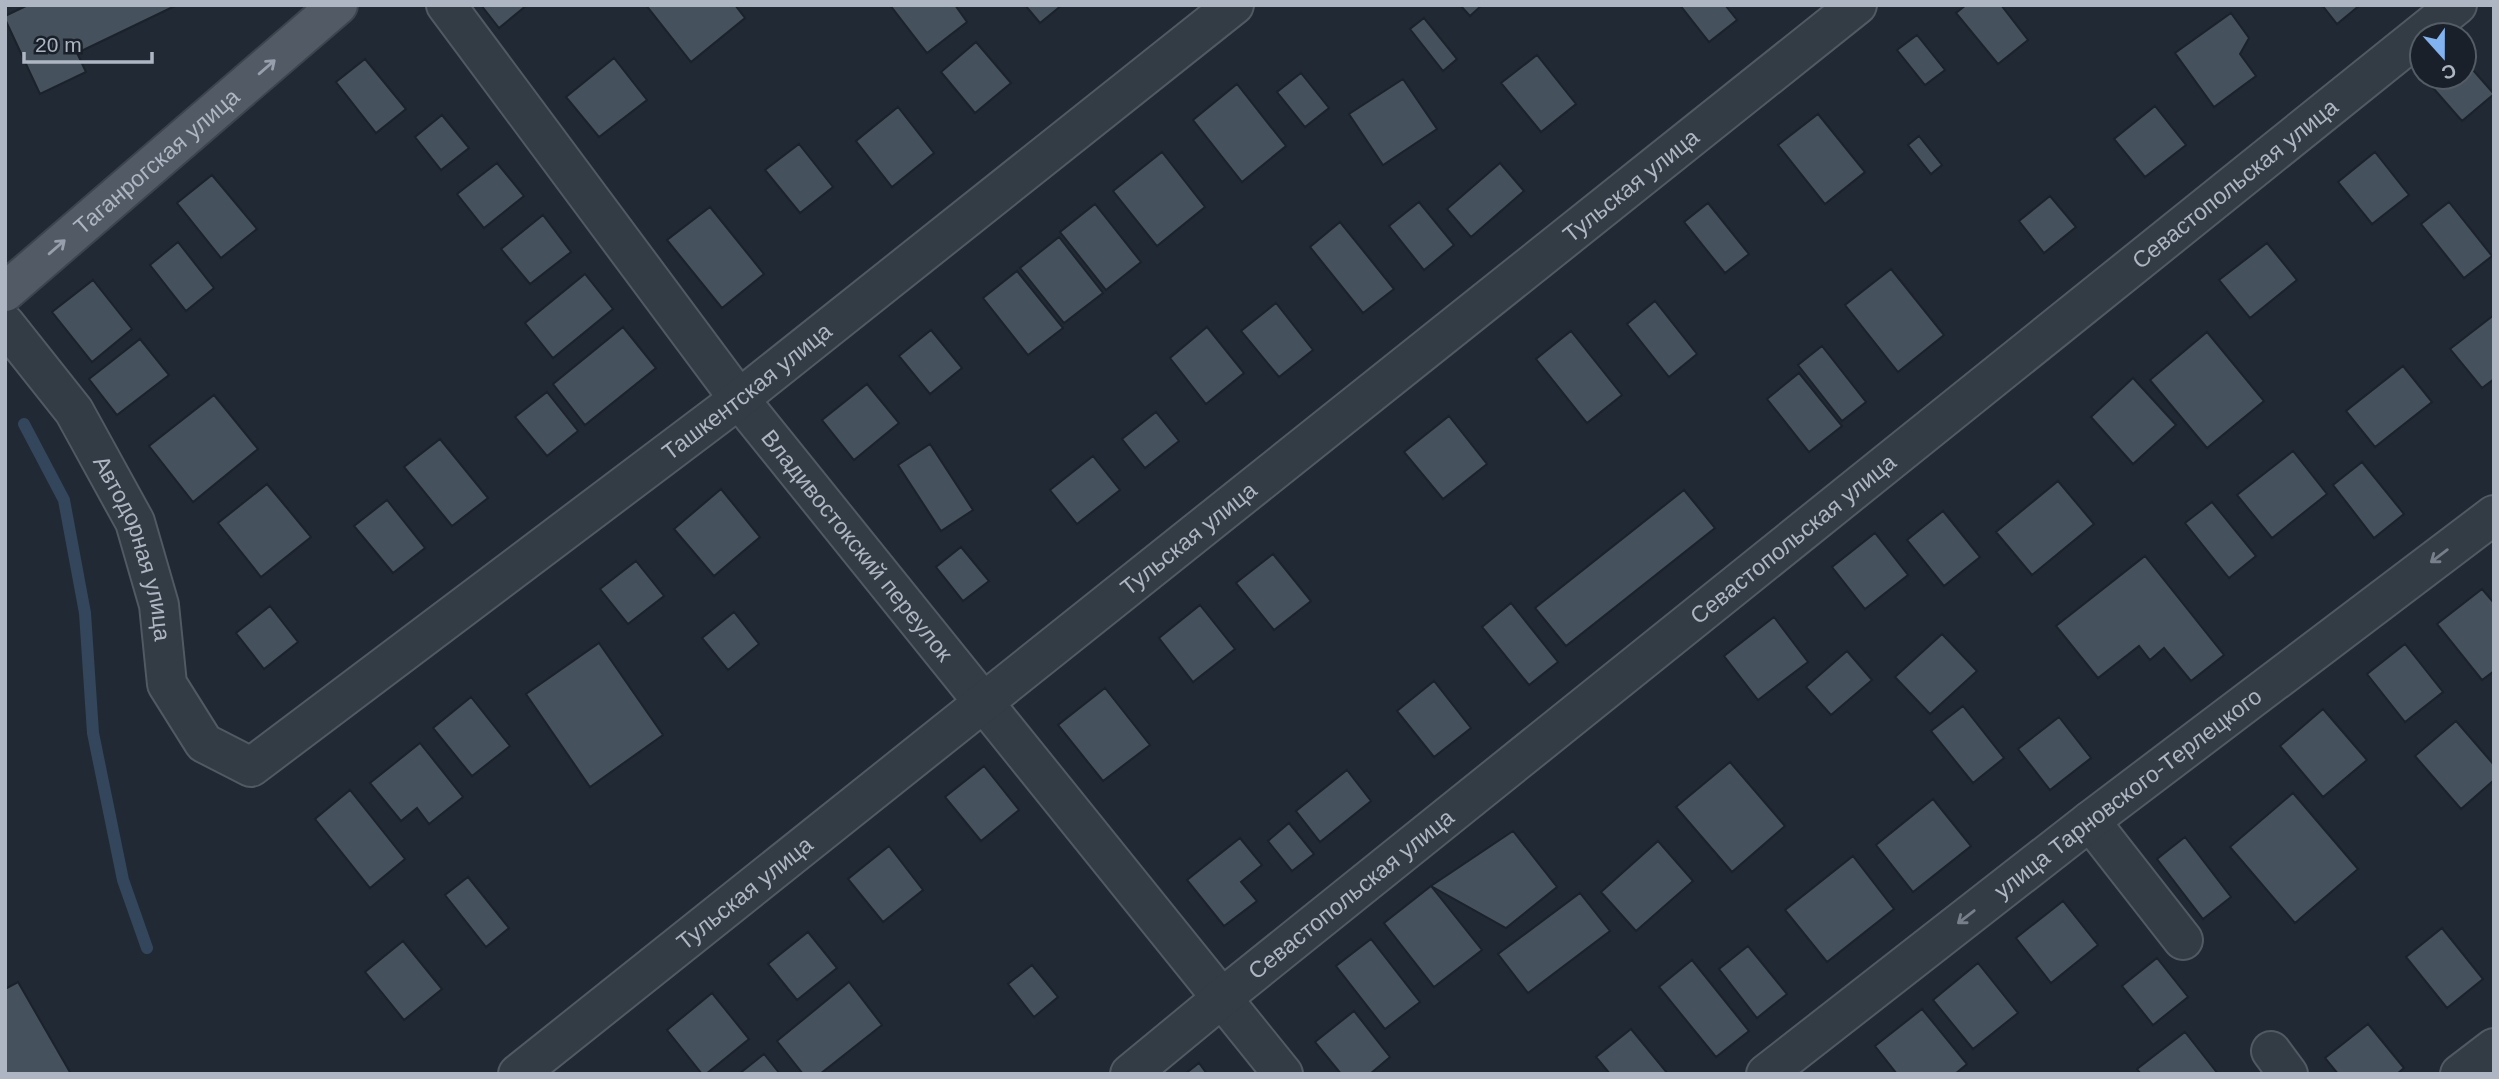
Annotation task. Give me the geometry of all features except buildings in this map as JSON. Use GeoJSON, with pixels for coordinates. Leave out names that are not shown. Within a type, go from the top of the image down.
{"type":"FeatureCollection","features":[{"type":"Feature","properties":{"kind":"main road","name":"Таганрогская улица"},"geometry":{"type":"LineString","coordinates":[[5,292],[338,5]]}},
{"type":"Feature","properties":{"kind":"street","name":"Владивостокский переулок"},"geometry":{"type":"LineString","coordinates":[[446,5],[740,398],[1283,1074]]}},
{"type":"Feature","properties":{"kind":"street","name":"Ташкентская улица"},"geometry":{"type":"LineString","coordinates":[[251,767],[740,398],[1234,5]]}},
{"type":"Feature","properties":{"kind":"street","name":"Тульская улица"},"geometry":{"type":"LineString","coordinates":[[518,1074],[1857,5]]}},
{"type":"Feature","properties":{"kind":"street","name":"Севастопольская улица"},"geometry":{"type":"LineString","coordinates":[[1130,1074],[2457,5]]}},
{"type":"Feature","properties":{"kind":"street","name":"Автодорная улица"},"geometry":{"type":"LineString","coordinates":[[5,324],[74,411],[135,523],[159,605],[167,684],[204,743],[251,767]]}},
{"type":"Feature","properties":{"kind":"street","name":"улица Тарновского-Терлецкого"},"geometry":{"type":"LineString","coordinates":[[1766,1074],[2090,821],[2494,515]]}},
{"type":"Feature","properties":{"kind":"street"},"geometry":{"type":"LineString","coordinates":[[2090,821],[2183,940]]}},
{"type":"Feature","properties":{"kind":"street"},"geometry":{"type":"LineString","coordinates":[[2460,1074],[2494,1048]]}},
{"type":"Feature","properties":{"kind":"waterway"},"geometry":{"type":"LineString","coordinates":[[24,424],[64,500],[85,613],[93,733],[123,880],[147,948]]}}]}
